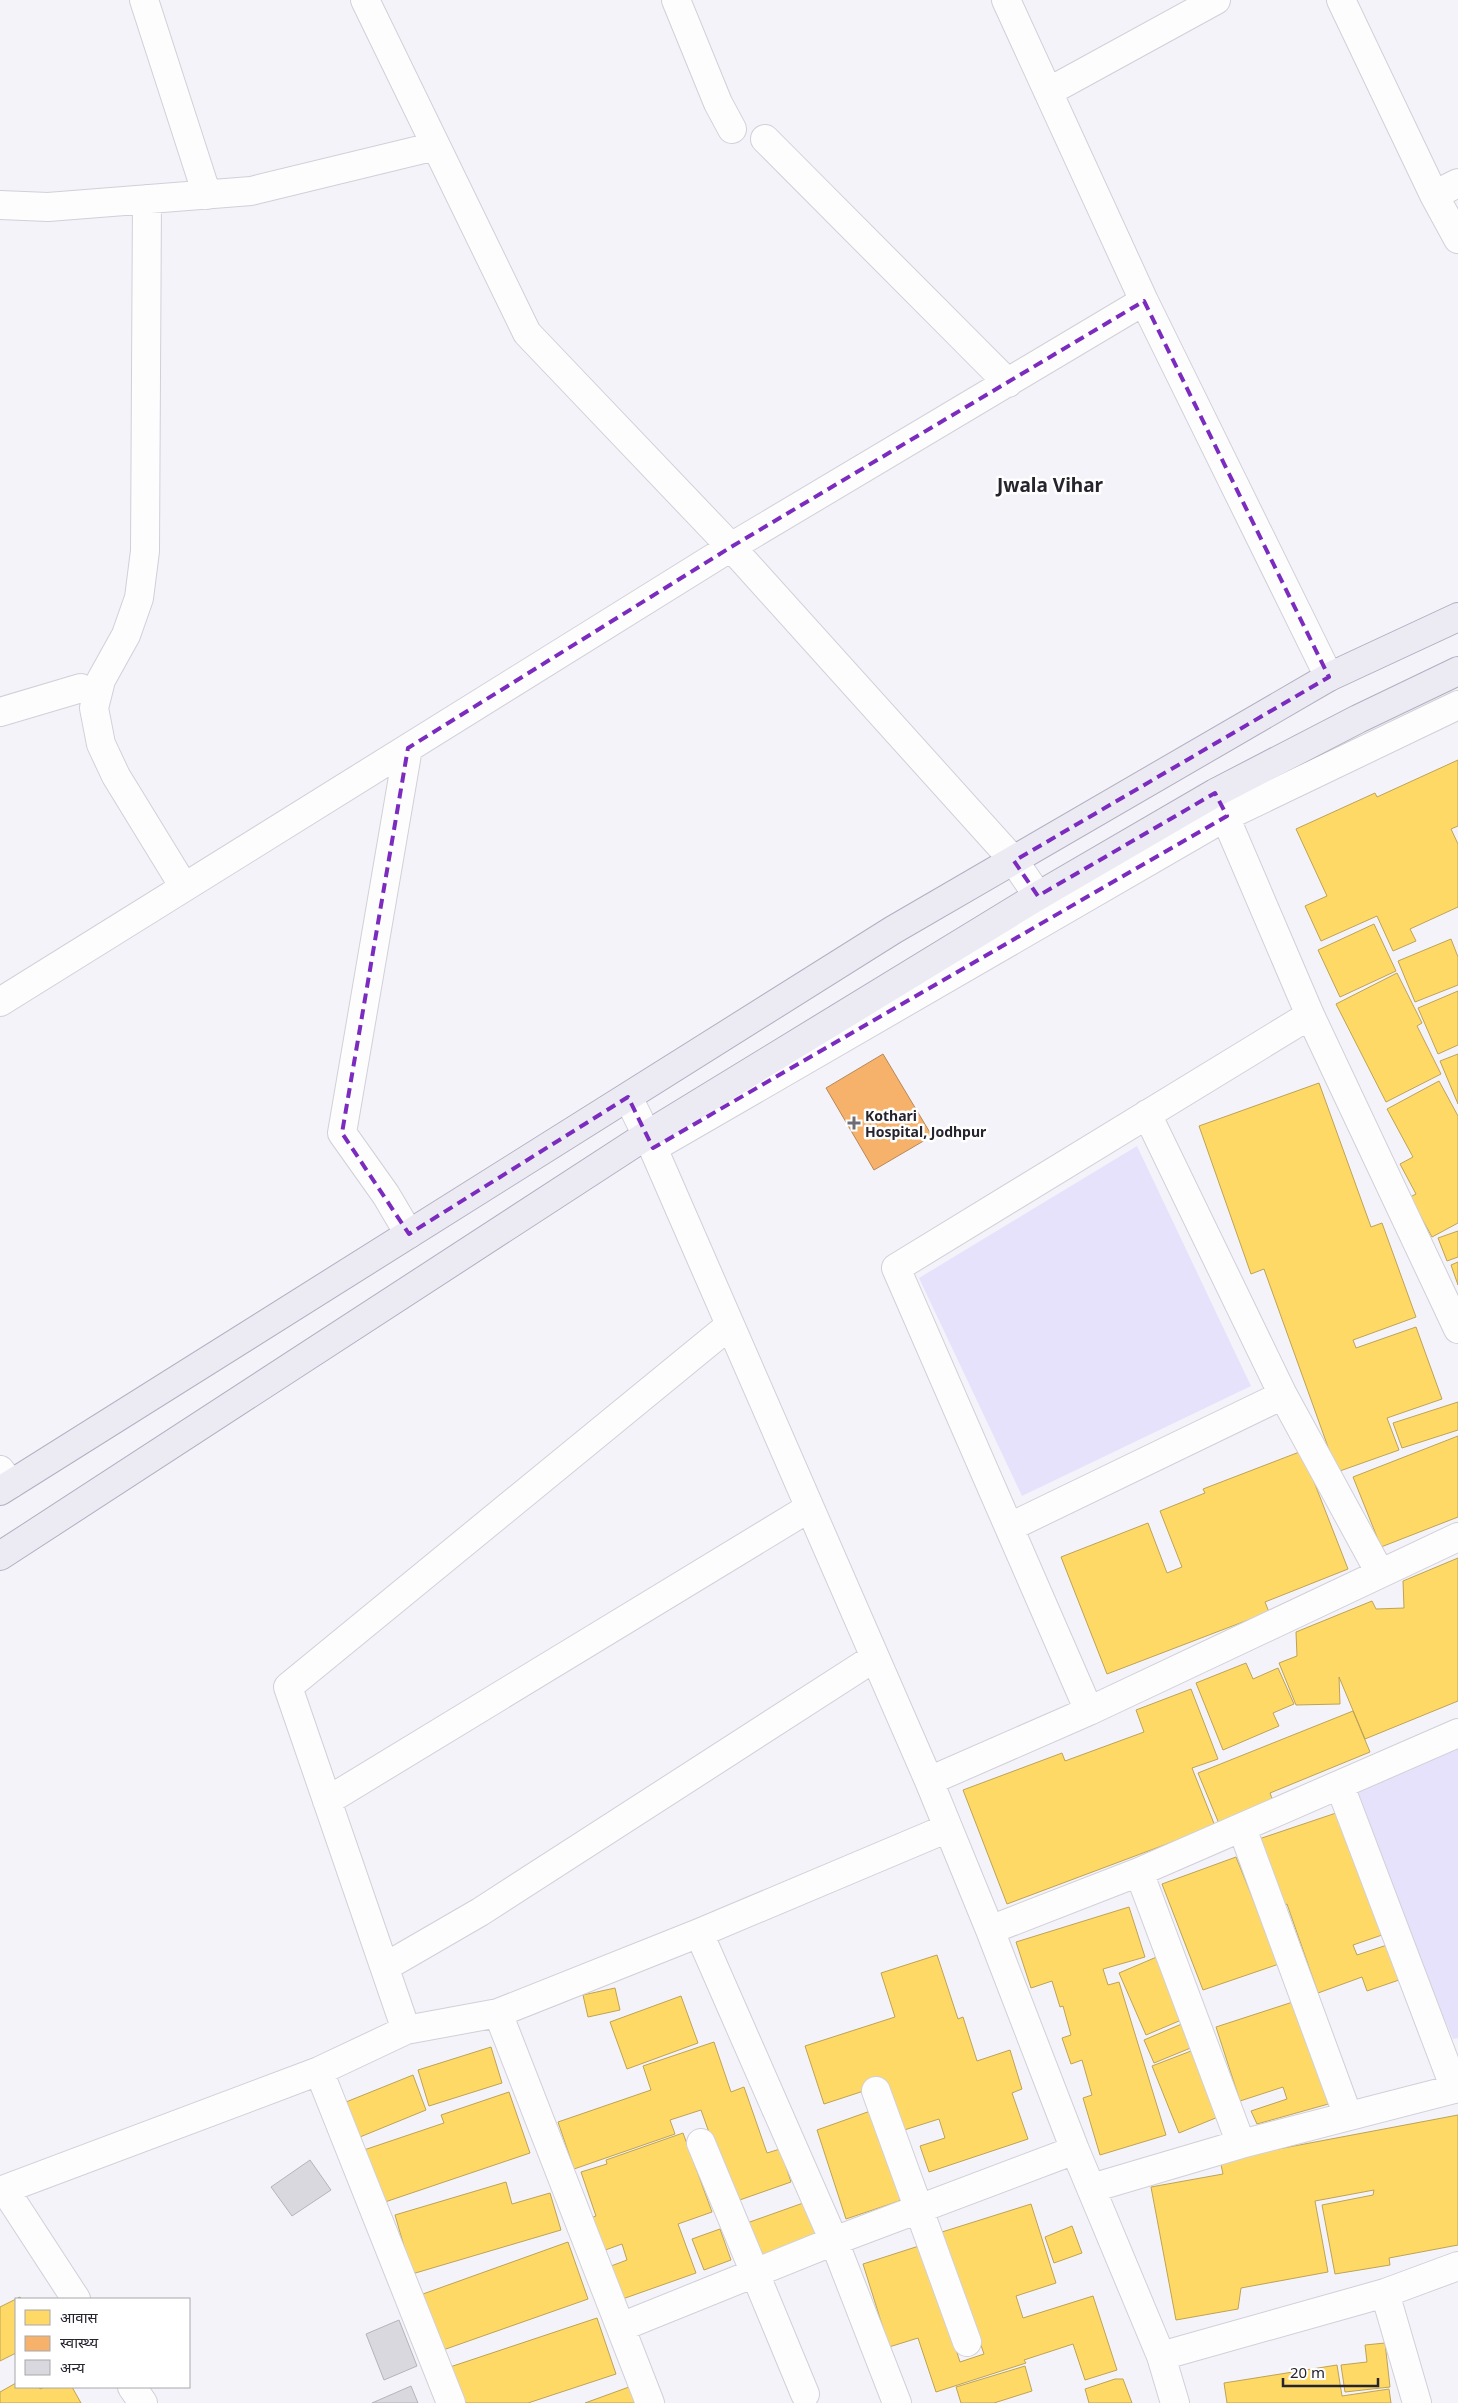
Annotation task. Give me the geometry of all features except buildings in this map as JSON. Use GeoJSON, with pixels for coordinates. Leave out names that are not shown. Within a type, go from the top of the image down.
{"type":"FeatureCollection","features":[{"type":"Feature","properties":{"kind":"main road"},"geometry":{"type":"LineString","coordinates":[[4,1482],[409,1234],[893,930],[1329,677],[1458,616]]}},
{"type":"Feature","properties":{"kind":"main road"},"geometry":{"type":"LineString","coordinates":[[0,1556],[1038,896],[1221,804],[1358,719],[1458,671]]}},
{"type":"Feature","properties":{"kind":"street"},"geometry":{"type":"LineString","coordinates":[[144,0],[207,195]]}},
{"type":"Feature","properties":{"kind":"street"},"geometry":{"type":"LineString","coordinates":[[365,0],[527,333],[731,547],[1014,861],[1038,896]]}},
{"type":"Feature","properties":{"kind":"street"},"geometry":{"type":"LineString","coordinates":[[676,0],[718,103],[732,128]]}},
{"type":"Feature","properties":{"kind":"street"},"geometry":{"type":"LineString","coordinates":[[1006,0],[1144,301],[1329,677]]}},
{"type":"Feature","properties":{"kind":"street"},"geometry":{"type":"LineString","coordinates":[[1048,92],[1216,0]]}},
{"type":"Feature","properties":{"kind":"street"},"geometry":{"type":"LineString","coordinates":[[1341,0],[1446,189],[1458,239]]}},
{"type":"Feature","properties":{"kind":"street"},"geometry":{"type":"LineString","coordinates":[[765,139],[1008,383]]}},
{"type":"Feature","properties":{"kind":"street"},"geometry":{"type":"LineString","coordinates":[[0,205],[48,207],[251,191],[436,146]]}},
{"type":"Feature","properties":{"kind":"street"},"geometry":{"type":"LineString","coordinates":[[0,712],[87,698],[101,680],[126,634],[138,598],[145,551],[147,199]]}},
{"type":"Feature","properties":{"kind":"street"},"geometry":{"type":"LineString","coordinates":[[0,1002],[731,547],[1144,301]]}},
{"type":"Feature","properties":{"kind":"street"},"geometry":{"type":"LineString","coordinates":[[87,698],[101,744],[116,776],[184,887]]}},
{"type":"Feature","properties":{"kind":"street"},"geometry":{"type":"LineString","coordinates":[[650,1141],[1221,804],[1458,705]]}},
{"type":"Feature","properties":{"kind":"street"},"geometry":{"type":"LineString","coordinates":[[408,748],[342,1133],[386,1196],[409,1234]]}},
{"type":"Feature","properties":{"kind":"street"},"geometry":{"type":"LineString","coordinates":[[1221,804],[1310,1015],[1458,1329]]}},
{"type":"Feature","properties":{"kind":"street"},"geometry":{"type":"LineString","coordinates":[[1088,1711],[1010,1527],[896,1268],[1310,1015]]}},
{"type":"Feature","properties":{"kind":"street"},"geometry":{"type":"LineString","coordinates":[[628,1097],[650,1141],[929,1781],[990,1930],[1075,2150],[1161,2356],[1175,2403]]}},
{"type":"Feature","properties":{"kind":"street"},"geometry":{"type":"LineString","coordinates":[[1147,1114],[1284,1395],[1380,1573]]}},
{"type":"Feature","properties":{"kind":"street"},"geometry":{"type":"LineString","coordinates":[[406,2030],[288,1687],[730,1325]]}},
{"type":"Feature","properties":{"kind":"street"},"geometry":{"type":"LineString","coordinates":[[1010,1527],[1284,1395]]}},
{"type":"Feature","properties":{"kind":"street"},"geometry":{"type":"LineString","coordinates":[[327,1801],[809,1508]]}},
{"type":"Feature","properties":{"kind":"street"},"geometry":{"type":"LineString","coordinates":[[929,1781],[1088,1711],[1458,1537]]}},
{"type":"Feature","properties":{"kind":"street"},"geometry":{"type":"LineString","coordinates":[[385,1967],[480,1912],[874,1658]]}},
{"type":"Feature","properties":{"kind":"street"},"geometry":{"type":"LineString","coordinates":[[990,1930],[1139,1872],[1458,1733]]}},
{"type":"Feature","properties":{"kind":"street"},"geometry":{"type":"LineString","coordinates":[[1092,2188],[1241,2144],[1457,2088],[1340,1786]]}},
{"type":"Feature","properties":{"kind":"street"},"geometry":{"type":"LineString","coordinates":[[75,2298],[2,2191],[319,2071],[406,2030],[498,2013],[699,1933],[948,1828]]}},
{"type":"Feature","properties":{"kind":"street"},"geometry":{"type":"LineString","coordinates":[[1242,1828],[1348,2116]]}},
{"type":"Feature","properties":{"kind":"street"},"geometry":{"type":"LineString","coordinates":[[1139,1872],[1241,2144]]}},
{"type":"Feature","properties":{"kind":"street"},"geometry":{"type":"LineString","coordinates":[[699,1933],[834,2241],[897,2403]]}},
{"type":"Feature","properties":{"kind":"street"},"geometry":{"type":"LineString","coordinates":[[498,2013],[650,2403]]}},
{"type":"Feature","properties":{"kind":"street"},"geometry":{"type":"LineString","coordinates":[[319,2071],[451,2403]]}},
{"type":"Feature","properties":{"kind":"street"},"geometry":{"type":"LineString","coordinates":[[876,2091],[967,2342]]}},
{"type":"Feature","properties":{"kind":"street"},"geometry":{"type":"LineString","coordinates":[[701,2143],[805,2394]]}},
{"type":"Feature","properties":{"kind":"street"},"geometry":{"type":"LineString","coordinates":[[621,2327],[834,2241],[1075,2150]]}},
{"type":"Feature","properties":{"kind":"street"},"geometry":{"type":"LineString","coordinates":[[1161,2356],[1385,2292],[1458,2266]]}},
{"type":"Feature","properties":{"kind":"street"},"geometry":{"type":"LineString","coordinates":[[1385,2292],[1417,2403]]}},
{"type":"Feature","properties":{"kind":"street"},"geometry":{"type":"LineString","coordinates":[[133,2388],[143,2403]]}},
{"type":"Feature","properties":{"kind":"highlighted area"},"geometry":{"type":"Polygon","coordinates":[[[1144,301],[1329,677],[1014,861],[1038,896],[1215,793],[1227,816],[653,1148],[628,1097],[409,1234],[342,1133],[408,748],[731,547],[1144,301]]]}},
{"type":"Feature","properties":{"kind":"shaded area"},"geometry":{"type":"Polygon","coordinates":[[[1137,1146],[1251,1386],[1022,1496],[919,1278],[1137,1146]]]}},
{"type":"Feature","properties":{"kind":"shaded area"},"geometry":{"type":"Polygon","coordinates":[[[1458,1724],[1458,2038],[1453,2039],[1339,1773],[1458,1724]]]}},
{"type":"Feature","properties":{"kind":"place","name":"Kothari Hospital, Jodhpur"},"geometry":{"type":"Point","coordinates":[854,1123]}},
{"type":"Feature","properties":{"kind":"district","name":"Jwala Vihar"},"geometry":{"type":"Point","coordinates":[1050,485]}}]}
